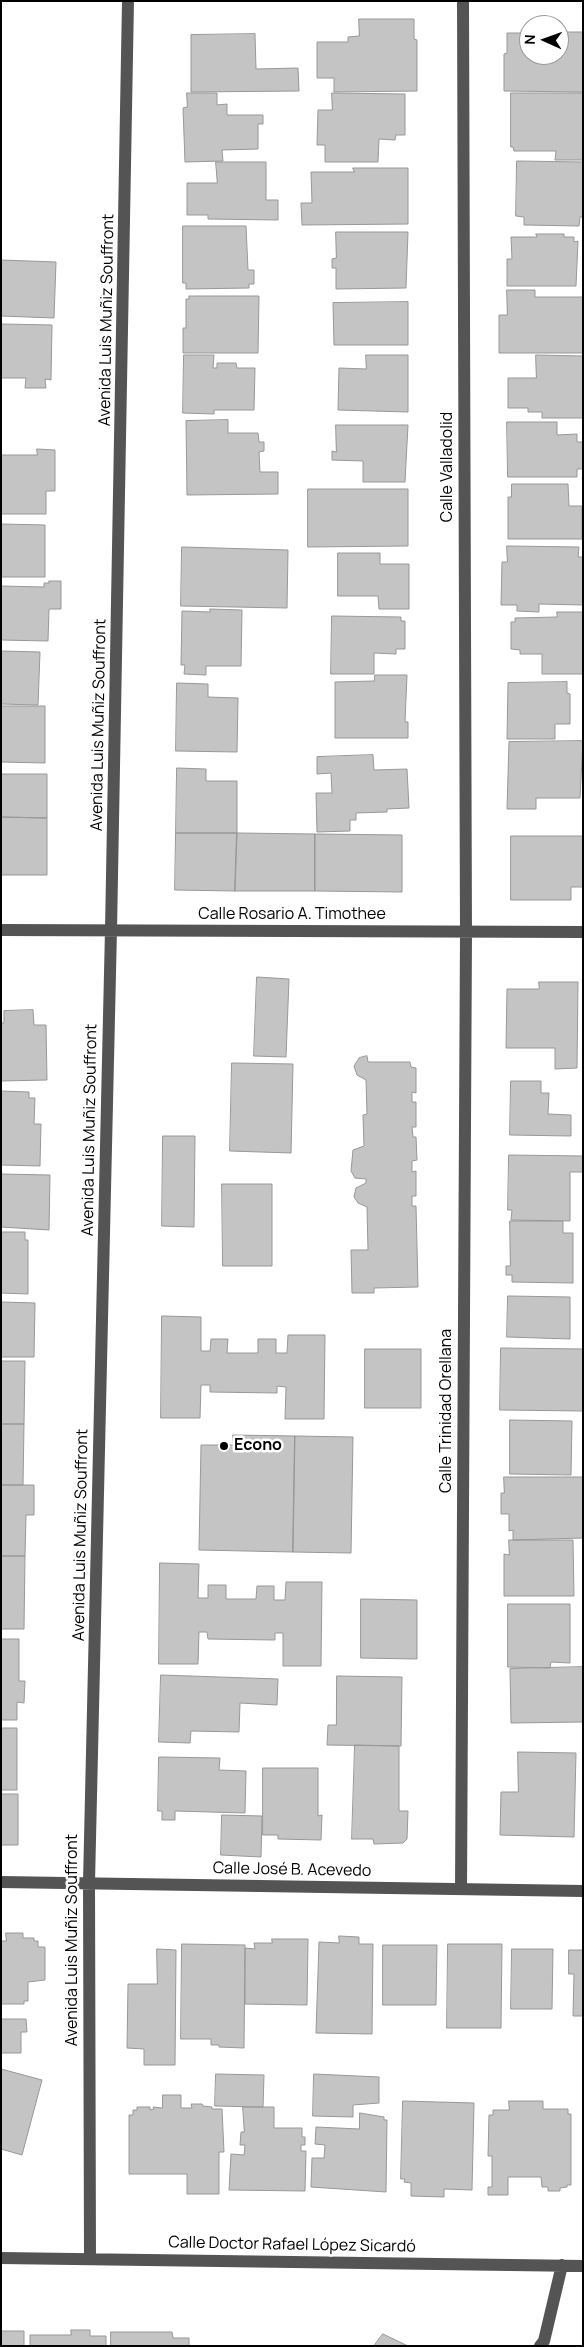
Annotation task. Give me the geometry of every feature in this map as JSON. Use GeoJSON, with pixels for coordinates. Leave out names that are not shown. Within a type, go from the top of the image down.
{"type":"FeatureCollection","features":[{"type":"Feature","properties":{"kind":"street","name":"Avenida Luis Muñiz Souffront"},"geometry":{"type":"LineString","coordinates":[[90,2259],[89,1882],[112,930],[128,1]]}},
{"type":"Feature","properties":{"kind":"street","name":"Calle Valladolid"},"geometry":{"type":"LineString","coordinates":[[463,1],[466,933]]}},
{"type":"Feature","properties":{"kind":"street","name":"Calle Rosario A. Timothee"},"geometry":{"type":"LineString","coordinates":[[1,930],[583,932]]}},
{"type":"Feature","properties":{"kind":"street","name":"Calle Trinidad Orellana"},"geometry":{"type":"LineString","coordinates":[[461,1889],[466,933]]}},
{"type":"Feature","properties":{"kind":"street","name":"Calle José B. Acevedo"},"geometry":{"type":"LineString","coordinates":[[1,1882],[583,1891]]}},
{"type":"Feature","properties":{"kind":"street","name":"Calle Doctor Rafael López Sicardó"},"geometry":{"type":"LineString","coordinates":[[1,2258],[583,2266]]}},
{"type":"Feature","properties":{"kind":"street"},"geometry":{"type":"LineString","coordinates":[[540,2346],[544,2341],[562,2265]]}},
{"type":"Feature","properties":{"kind":"building"},"geometry":{"type":"Polygon","coordinates":[[[359,19],[414,19],[414,39],[417,40],[417,91],[334,92],[334,78],[317,78],[317,42],[348,42],[348,37],[359,36],[359,19]]]}},
{"type":"Feature","properties":{"kind":"building"},"geometry":{"type":"Polygon","coordinates":[[[569,32],[583,32],[583,92],[504,91],[504,54],[507,53],[507,33],[519,33],[519,65],[569,65],[569,32]]]}},
{"type":"Feature","properties":{"kind":"building"},"geometry":{"type":"Polygon","coordinates":[[[255,34],[256,69],[298,68],[299,91],[191,92],[191,35],[255,34]]]}},
{"type":"Feature","properties":{"kind":"building"},"geometry":{"type":"Polygon","coordinates":[[[187,93],[217,93],[217,105],[227,104],[227,115],[263,115],[263,124],[258,124],[258,149],[222,150],[223,161],[185,162],[183,108],[187,107],[187,93]]]}},
{"type":"Feature","properties":{"kind":"building"},"geometry":{"type":"Polygon","coordinates":[[[332,93],[405,94],[405,135],[396,135],[395,140],[379,139],[378,162],[325,162],[325,145],[317,145],[318,110],[332,110],[332,93]]]}},
{"type":"Feature","properties":{"kind":"building"},"geometry":{"type":"Polygon","coordinates":[[[511,93],[583,93],[583,160],[555,160],[556,151],[514,151],[513,147],[511,147],[511,93]]]}},
{"type":"Feature","properties":{"kind":"building"},"geometry":{"type":"Polygon","coordinates":[[[517,161],[583,162],[583,217],[580,217],[579,226],[524,225],[524,217],[516,216],[517,161]]]}},
{"type":"Feature","properties":{"kind":"building"},"geometry":{"type":"Polygon","coordinates":[[[216,162],[266,162],[266,200],[278,200],[278,220],[208,219],[208,215],[187,215],[187,183],[217,183],[216,162]]]}},
{"type":"Feature","properties":{"kind":"building"},"geometry":{"type":"Polygon","coordinates":[[[353,168],[408,168],[408,224],[302,225],[301,203],[312,203],[311,172],[354,172],[353,168]]]}},
{"type":"Feature","properties":{"kind":"building"},"geometry":{"type":"Polygon","coordinates":[[[183,226],[246,226],[248,270],[254,270],[254,284],[249,284],[249,288],[186,289],[186,283],[183,283],[183,226]]]}},
{"type":"Feature","properties":{"kind":"building"},"geometry":{"type":"Polygon","coordinates":[[[336,232],[408,232],[406,288],[336,289],[336,268],[332,268],[332,259],[336,258],[336,232]]]}},
{"type":"Feature","properties":{"kind":"building"},"geometry":{"type":"Polygon","coordinates":[[[536,234],[564,234],[564,237],[574,237],[574,242],[578,241],[576,286],[507,286],[507,259],[512,259],[511,237],[537,237],[536,234]]]}},
{"type":"Feature","properties":{"kind":"building"},"geometry":{"type":"Polygon","coordinates":[[[1,260],[56,262],[54,318],[1,316],[1,260]]]}},
{"type":"Feature","properties":{"kind":"building"},"geometry":{"type":"Polygon","coordinates":[[[507,290],[535,290],[535,297],[583,297],[583,353],[499,353],[499,315],[507,315],[507,290]]]}},
{"type":"Feature","properties":{"kind":"building"},"geometry":{"type":"Polygon","coordinates":[[[189,296],[259,296],[258,353],[183,353],[183,328],[186,328],[186,299],[189,299],[189,296]]]}},
{"type":"Feature","properties":{"kind":"building"},"geometry":{"type":"Polygon","coordinates":[[[408,302],[408,345],[334,345],[333,303],[408,302]]]}},
{"type":"Feature","properties":{"kind":"building"},"geometry":{"type":"Polygon","coordinates":[[[1,324],[52,325],[51,380],[45,379],[46,388],[25,388],[26,378],[1,378],[1,324]]]}},
{"type":"Feature","properties":{"kind":"building"},"geometry":{"type":"Polygon","coordinates":[[[184,355],[214,355],[213,368],[217,368],[217,363],[236,363],[237,368],[255,368],[254,410],[214,410],[214,414],[183,413],[184,355]]]}},
{"type":"Feature","properties":{"kind":"building"},"geometry":{"type":"Polygon","coordinates":[[[366,355],[408,355],[408,412],[338,410],[339,368],[366,369],[366,355]]]}},
{"type":"Feature","properties":{"kind":"building"},"geometry":{"type":"Polygon","coordinates":[[[536,355],[583,356],[583,418],[542,418],[542,412],[528,412],[528,408],[508,408],[508,378],[536,378],[536,355]]]}},
{"type":"Feature","properties":{"kind":"building"},"geometry":{"type":"Polygon","coordinates":[[[228,420],[228,433],[258,433],[259,442],[264,442],[264,451],[259,452],[260,472],[278,472],[278,494],[187,495],[186,421],[228,420]]]}},
{"type":"Feature","properties":{"kind":"building"},"geometry":{"type":"Polygon","coordinates":[[[507,422],[557,422],[557,435],[577,434],[577,442],[583,442],[583,469],[577,469],[577,477],[508,477],[507,422]]]}},
{"type":"Feature","properties":{"kind":"building"},"geometry":{"type":"Polygon","coordinates":[[[336,425],[408,425],[405,482],[363,482],[363,461],[332,460],[332,451],[336,452],[336,425]]]}},
{"type":"Feature","properties":{"kind":"building"},"geometry":{"type":"Polygon","coordinates":[[[37,449],[55,450],[55,491],[46,491],[46,514],[1,514],[1,455],[37,455],[37,449]]]}},
{"type":"Feature","properties":{"kind":"building"},"geometry":{"type":"Polygon","coordinates":[[[512,484],[568,484],[569,506],[582,506],[582,539],[508,539],[508,497],[511,497],[512,484]]]}},
{"type":"Feature","properties":{"kind":"building"},"geometry":{"type":"Polygon","coordinates":[[[308,489],[408,489],[408,546],[308,547],[308,489]]]}},
{"type":"Feature","properties":{"kind":"building"},"geometry":{"type":"Polygon","coordinates":[[[1,524],[45,525],[45,577],[1,577],[1,524]]]}},
{"type":"Feature","properties":{"kind":"building"},"geometry":{"type":"Polygon","coordinates":[[[507,546],[579,547],[578,557],[583,557],[583,605],[539,604],[539,612],[517,611],[517,605],[501,605],[502,562],[507,562],[507,546]]]}},
{"type":"Feature","properties":{"kind":"building"},"geometry":{"type":"Polygon","coordinates":[[[182,547],[288,550],[287,608],[181,606],[182,547]]]}},
{"type":"Feature","properties":{"kind":"building"},"geometry":{"type":"Polygon","coordinates":[[[338,553],[380,553],[380,564],[409,564],[409,609],[379,609],[378,596],[338,596],[338,553]]]}},
{"type":"Feature","properties":{"kind":"building"},"geometry":{"type":"Polygon","coordinates":[[[49,581],[61,581],[61,609],[49,609],[48,641],[1,640],[1,586],[44,587],[44,583],[49,583],[49,581]]]}},
{"type":"Feature","properties":{"kind":"building"},"geometry":{"type":"Polygon","coordinates":[[[210,609],[242,610],[241,666],[206,666],[206,675],[184,674],[185,665],[181,665],[182,611],[210,612],[210,609]]]}},
{"type":"Feature","properties":{"kind":"building"},"geometry":{"type":"Polygon","coordinates":[[[557,612],[583,612],[583,674],[542,674],[542,654],[520,654],[520,650],[511,649],[511,622],[515,622],[515,618],[557,617],[557,612]]]}},
{"type":"Feature","properties":{"kind":"building"},"geometry":{"type":"Polygon","coordinates":[[[332,616],[401,617],[401,621],[405,621],[405,649],[396,649],[396,654],[374,653],[374,674],[331,674],[332,616]]]}},
{"type":"Feature","properties":{"kind":"building"},"geometry":{"type":"Polygon","coordinates":[[[1,651],[40,652],[38,705],[1,704],[1,651]]]}},
{"type":"Feature","properties":{"kind":"building"},"geometry":{"type":"Polygon","coordinates":[[[375,675],[407,675],[405,722],[408,722],[408,738],[335,738],[335,682],[374,681],[375,675]]]}},
{"type":"Feature","properties":{"kind":"building"},"geometry":{"type":"Polygon","coordinates":[[[567,682],[567,693],[570,694],[570,724],[555,724],[555,739],[507,739],[508,683],[567,682]]]}},
{"type":"Feature","properties":{"kind":"building"},"geometry":{"type":"Polygon","coordinates":[[[177,683],[208,684],[208,697],[238,698],[237,752],[176,751],[177,683]]]}},
{"type":"Feature","properties":{"kind":"building"},"geometry":{"type":"Polygon","coordinates":[[[1,706],[45,706],[45,763],[1,762],[1,706]]]}},
{"type":"Feature","properties":{"kind":"building"},"geometry":{"type":"Polygon","coordinates":[[[583,741],[580,798],[536,798],[536,809],[507,809],[509,742],[583,741]]]}},
{"type":"Feature","properties":{"kind":"building"},"geometry":{"type":"Polygon","coordinates":[[[373,755],[374,770],[407,769],[409,808],[387,809],[387,812],[356,813],[356,820],[350,820],[350,831],[317,832],[316,793],[332,793],[331,773],[317,774],[317,757],[373,755]]]}},
{"type":"Feature","properties":{"kind":"building"},"geometry":{"type":"Polygon","coordinates":[[[177,768],[206,769],[206,781],[237,781],[237,833],[176,833],[177,768]]]}},
{"type":"Feature","properties":{"kind":"building"},"geometry":{"type":"Polygon","coordinates":[[[1,774],[47,774],[47,818],[1,817],[1,774]]]}},
{"type":"Feature","properties":{"kind":"building"},"geometry":{"type":"Polygon","coordinates":[[[1,817],[47,818],[47,875],[1,875],[1,817]]]}},
{"type":"Feature","properties":{"kind":"building"},"geometry":{"type":"Polygon","coordinates":[[[176,833],[237,833],[235,891],[175,890],[176,833]]]}},
{"type":"Feature","properties":{"kind":"building"},"geometry":{"type":"Polygon","coordinates":[[[237,833],[315,834],[315,891],[235,891],[237,833]]]}},
{"type":"Feature","properties":{"kind":"building"},"geometry":{"type":"Polygon","coordinates":[[[315,834],[402,835],[402,892],[315,891],[315,834]]]}},
{"type":"Feature","properties":{"kind":"building"},"geometry":{"type":"Polygon","coordinates":[[[511,836],[583,836],[583,887],[571,887],[571,900],[511,900],[511,836]]]}},
{"type":"Feature","properties":{"kind":"building"},"geometry":{"type":"Polygon","coordinates":[[[257,977],[289,979],[286,1057],[254,1056],[257,977]]]}},
{"type":"Feature","properties":{"kind":"building"},"geometry":{"type":"Polygon","coordinates":[[[539,982],[578,982],[577,1068],[555,1069],[555,1048],[506,1048],[507,989],[539,989],[539,982]]]}},
{"type":"Feature","properties":{"kind":"building"},"geometry":{"type":"Polygon","coordinates":[[[33,1010],[34,1025],[46,1025],[47,1080],[1,1081],[1,1023],[4,1023],[4,1011],[33,1010]]]}},
{"type":"Feature","properties":{"kind":"building"},"geometry":{"type":"Polygon","coordinates":[[[367,1056],[368,1062],[410,1062],[411,1067],[416,1068],[416,1093],[412,1092],[412,1102],[416,1102],[416,1127],[412,1127],[413,1137],[416,1137],[417,1160],[412,1161],[412,1172],[416,1171],[416,1196],[412,1196],[412,1206],[416,1206],[418,1287],[374,1288],[374,1293],[352,1293],[351,1250],[368,1250],[367,1207],[358,1203],[354,1197],[356,1188],[366,1183],[366,1179],[355,1178],[351,1171],[353,1150],[364,1146],[363,1115],[367,1114],[366,1080],[357,1075],[354,1066],[359,1058],[367,1056]]]}},
{"type":"Feature","properties":{"kind":"building"},"geometry":{"type":"Polygon","coordinates":[[[232,1063],[293,1064],[291,1153],[230,1151],[232,1063]]]}},
{"type":"Feature","properties":{"kind":"building"},"geometry":{"type":"Polygon","coordinates":[[[511,1081],[541,1081],[541,1093],[549,1093],[548,1114],[571,1115],[571,1136],[510,1135],[511,1081]]]}},
{"type":"Feature","properties":{"kind":"building"},"geometry":{"type":"Polygon","coordinates":[[[1,1091],[29,1092],[29,1098],[35,1098],[34,1124],[41,1124],[40,1166],[1,1165],[1,1091]]]}},
{"type":"Feature","properties":{"kind":"building"},"geometry":{"type":"Polygon","coordinates":[[[163,1136],[195,1136],[194,1227],[162,1226],[163,1136]]]}},
{"type":"Feature","properties":{"kind":"building"},"geometry":{"type":"Polygon","coordinates":[[[509,1155],[583,1156],[583,1172],[570,1172],[570,1221],[511,1220],[512,1210],[508,1210],[509,1155]]]}},
{"type":"Feature","properties":{"kind":"building"},"geometry":{"type":"Polygon","coordinates":[[[1,1174],[50,1175],[49,1230],[1,1227],[1,1174]]]}},
{"type":"Feature","properties":{"kind":"building"},"geometry":{"type":"Polygon","coordinates":[[[222,1184],[272,1184],[272,1266],[223,1266],[222,1184]]]}},
{"type":"Feature","properties":{"kind":"building"},"geometry":{"type":"Polygon","coordinates":[[[510,1221],[563,1221],[563,1233],[573,1233],[573,1283],[512,1282],[512,1275],[506,1275],[506,1266],[510,1266],[510,1221]]]}},
{"type":"Feature","properties":{"kind":"building"},"geometry":{"type":"Polygon","coordinates":[[[1,1232],[25,1232],[25,1240],[28,1240],[28,1294],[1,1293],[1,1232]]]}},
{"type":"Feature","properties":{"kind":"building"},"geometry":{"type":"Polygon","coordinates":[[[508,1296],[570,1297],[570,1339],[507,1337],[508,1296]]]}},
{"type":"Feature","properties":{"kind":"building"},"geometry":{"type":"Polygon","coordinates":[[[1,1302],[35,1303],[34,1357],[1,1357],[1,1302]]]}},
{"type":"Feature","properties":{"kind":"building"},"geometry":{"type":"Polygon","coordinates":[[[162,1316],[201,1317],[201,1351],[210,1351],[211,1339],[228,1339],[227,1353],[258,1353],[258,1339],[276,1339],[276,1353],[287,1353],[288,1335],[325,1335],[324,1419],[285,1419],[286,1387],[277,1386],[277,1393],[210,1392],[210,1385],[201,1385],[200,1418],[161,1418],[162,1316]]]}},
{"type":"Feature","properties":{"kind":"building"},"geometry":{"type":"Polygon","coordinates":[[[501,1348],[583,1349],[583,1411],[500,1410],[501,1348]]]}},
{"type":"Feature","properties":{"kind":"building"},"geometry":{"type":"Polygon","coordinates":[[[365,1349],[421,1349],[421,1408],[365,1408],[365,1349]]]}},
{"type":"Feature","properties":{"kind":"building"},"geometry":{"type":"Polygon","coordinates":[[[1,1361],[25,1361],[24,1424],[1,1424],[1,1361]]]}},
{"type":"Feature","properties":{"kind":"building"},"geometry":{"type":"Polygon","coordinates":[[[510,1420],[572,1421],[571,1475],[510,1474],[510,1420]]]}},
{"type":"Feature","properties":{"kind":"building"},"geometry":{"type":"Polygon","coordinates":[[[1,1424],[24,1424],[23,1485],[1,1485],[1,1424]]]}},
{"type":"Feature","properties":{"kind":"building"},"geometry":{"type":"Polygon","coordinates":[[[233,1435],[295,1436],[293,1552],[199,1550],[201,1445],[233,1445],[233,1435]]]}},
{"type":"Feature","properties":{"kind":"building"},"geometry":{"type":"Polygon","coordinates":[[[295,1436],[353,1437],[351,1553],[293,1552],[295,1436]]]}},
{"type":"Feature","properties":{"kind":"building"},"geometry":{"type":"Polygon","coordinates":[[[504,1477],[583,1477],[583,1538],[513,1540],[513,1530],[509,1531],[509,1514],[501,1514],[501,1493],[504,1493],[504,1477]]]}},
{"type":"Feature","properties":{"kind":"building"},"geometry":{"type":"Polygon","coordinates":[[[1,1485],[34,1485],[34,1515],[26,1515],[25,1556],[1,1556],[1,1485]]]}},
{"type":"Feature","properties":{"kind":"building"},"geometry":{"type":"Polygon","coordinates":[[[509,1540],[573,1540],[574,1596],[504,1596],[504,1554],[509,1555],[509,1540]]]}},
{"type":"Feature","properties":{"kind":"building"},"geometry":{"type":"Polygon","coordinates":[[[1,1556],[25,1556],[24,1629],[1,1629],[1,1556]]]}},
{"type":"Feature","properties":{"kind":"building"},"geometry":{"type":"Polygon","coordinates":[[[160,1563],[199,1564],[198,1598],[208,1598],[208,1585],[226,1585],[226,1599],[256,1599],[257,1586],[274,1586],[274,1600],[285,1600],[286,1582],[322,1582],[321,1666],[283,1666],[283,1633],[275,1633],[275,1640],[208,1639],[207,1632],[199,1632],[198,1664],[159,1664],[160,1563]]]}},
{"type":"Feature","properties":{"kind":"building"},"geometry":{"type":"Polygon","coordinates":[[[361,1599],[417,1600],[417,1659],[361,1658],[361,1599]]]}},
{"type":"Feature","properties":{"kind":"building"},"geometry":{"type":"Polygon","coordinates":[[[508,1604],[570,1604],[570,1663],[551,1662],[550,1668],[508,1667],[508,1604]]]}},
{"type":"Feature","properties":{"kind":"building"},"geometry":{"type":"Polygon","coordinates":[[[1,1639],[19,1639],[19,1681],[25,1681],[24,1703],[17,1702],[17,1720],[1,1720],[1,1639]]]}},
{"type":"Feature","properties":{"kind":"building"},"geometry":{"type":"Polygon","coordinates":[[[583,1667],[583,1722],[511,1723],[510,1669],[583,1667]]]}},
{"type":"Feature","properties":{"kind":"building"},"geometry":{"type":"Polygon","coordinates":[[[161,1675],[278,1679],[277,1705],[240,1703],[239,1732],[191,1731],[190,1743],[159,1742],[161,1675]]]}},
{"type":"Feature","properties":{"kind":"building"},"geometry":{"type":"Polygon","coordinates":[[[337,1676],[402,1677],[401,1746],[327,1745],[328,1725],[336,1725],[337,1676]]]}},
{"type":"Feature","properties":{"kind":"building"},"geometry":{"type":"Polygon","coordinates":[[[1,1728],[17,1728],[17,1790],[1,1790],[1,1728]]]}},
{"type":"Feature","properties":{"kind":"building"},"geometry":{"type":"Polygon","coordinates":[[[355,1745],[399,1746],[399,1811],[408,1811],[407,1839],[403,1843],[374,1844],[373,1839],[352,1839],[355,1745]]]}},
{"type":"Feature","properties":{"kind":"building"},"geometry":{"type":"Polygon","coordinates":[[[518,1752],[576,1753],[574,1837],[500,1835],[501,1792],[518,1792],[518,1752]]]}},
{"type":"Feature","properties":{"kind":"building"},"geometry":{"type":"Polygon","coordinates":[[[159,1757],[220,1758],[219,1770],[246,1771],[245,1813],[175,1811],[175,1820],[162,1820],[162,1811],[158,1811],[159,1757]]]}},
{"type":"Feature","properties":{"kind":"building"},"geometry":{"type":"Polygon","coordinates":[[[263,1768],[318,1768],[318,1816],[322,1815],[321,1840],[278,1839],[278,1835],[263,1835],[263,1768]]]}},
{"type":"Feature","properties":{"kind":"building"},"geometry":{"type":"Polygon","coordinates":[[[1,1794],[18,1794],[18,1845],[1,1845],[1,1794]]]}},
{"type":"Feature","properties":{"kind":"building"},"geometry":{"type":"Polygon","coordinates":[[[222,1815],[262,1816],[261,1857],[221,1855],[222,1815]]]}},
{"type":"Feature","properties":{"kind":"building"},"geometry":{"type":"Polygon","coordinates":[[[6,1933],[23,1933],[23,1938],[34,1938],[34,1941],[38,1941],[38,1947],[45,1947],[45,1980],[28,1982],[28,2001],[24,2001],[24,2004],[1,2004],[1,1941],[6,1941],[6,1933]]]}},
{"type":"Feature","properties":{"kind":"building"},"geometry":{"type":"Polygon","coordinates":[[[339,1936],[359,1937],[359,1944],[373,1944],[372,2034],[316,2033],[319,1942],[339,1943],[339,1936]]]}},
{"type":"Feature","properties":{"kind":"building"},"geometry":{"type":"Polygon","coordinates":[[[272,1939],[308,1939],[307,2005],[245,2004],[245,1948],[255,1949],[254,1943],[272,1943],[272,1939]]]}},
{"type":"Feature","properties":{"kind":"building"},"geometry":{"type":"Polygon","coordinates":[[[182,1944],[245,1945],[244,2048],[211,2045],[211,2039],[181,2039],[182,1944]]]}},
{"type":"Feature","properties":{"kind":"building"},"geometry":{"type":"Polygon","coordinates":[[[448,1944],[502,1944],[501,2028],[447,2028],[448,1944]]]}},
{"type":"Feature","properties":{"kind":"building"},"geometry":{"type":"Polygon","coordinates":[[[383,1945],[437,1945],[436,2005],[383,2005],[383,1945]]]}},
{"type":"Feature","properties":{"kind":"building"},"geometry":{"type":"Polygon","coordinates":[[[157,1949],[176,1950],[175,2065],[144,2065],[144,2049],[127,2048],[128,1984],[157,1984],[157,1949]]]}},
{"type":"Feature","properties":{"kind":"building"},"geometry":{"type":"Polygon","coordinates":[[[512,1949],[553,1949],[552,2009],[511,2009],[512,1949]]]}},
{"type":"Feature","properties":{"kind":"building"},"geometry":{"type":"Polygon","coordinates":[[[569,1950],[583,1950],[583,2016],[573,2016],[574,1974],[569,1974],[569,1950]]]}},
{"type":"Feature","properties":{"kind":"building"},"geometry":{"type":"Polygon","coordinates":[[[1,2019],[26,2019],[27,2032],[21,2032],[21,2053],[1,2053],[1,2019]]]}},
{"type":"Feature","properties":{"kind":"building"},"geometry":{"type":"Polygon","coordinates":[[[1,2069],[42,2080],[22,2155],[1,2149],[1,2069]]]}},
{"type":"Feature","properties":{"kind":"building"},"geometry":{"type":"Polygon","coordinates":[[[216,2074],[264,2075],[263,2107],[215,2106],[216,2074]]]}},
{"type":"Feature","properties":{"kind":"building"},"geometry":{"type":"Polygon","coordinates":[[[314,2074],[379,2077],[379,2103],[353,2105],[353,2117],[313,2116],[314,2074]]]}},
{"type":"Feature","properties":{"kind":"building"},"geometry":{"type":"Polygon","coordinates":[[[163,2095],[181,2095],[181,2108],[192,2108],[191,2104],[202,2104],[203,2106],[212,2107],[212,2109],[222,2109],[224,2152],[219,2152],[219,2194],[187,2194],[187,2174],[129,2174],[129,2115],[133,2115],[133,2110],[137,2110],[137,2107],[150,2107],[150,2110],[154,2109],[153,2107],[162,2108],[163,2095]]]}},
{"type":"Feature","properties":{"kind":"building"},"geometry":{"type":"Polygon","coordinates":[[[403,2101],[474,2103],[472,2190],[444,2189],[444,2197],[411,2196],[411,2183],[404,2182],[405,2179],[401,2179],[403,2101]]]}},
{"type":"Feature","properties":{"kind":"building"},"geometry":{"type":"Polygon","coordinates":[[[509,2101],[543,2101],[543,2109],[568,2109],[568,2114],[571,2114],[571,2185],[560,2188],[560,2191],[548,2191],[548,2187],[542,2187],[541,2177],[508,2177],[508,2195],[488,2195],[488,2187],[492,2187],[492,2156],[488,2156],[489,2115],[493,2115],[493,2110],[509,2110],[509,2101]]]}},
{"type":"Feature","properties":{"kind":"building"},"geometry":{"type":"Polygon","coordinates":[[[243,2107],[274,2107],[274,2128],[302,2128],[302,2137],[305,2137],[305,2145],[301,2145],[301,2151],[306,2151],[305,2191],[229,2190],[231,2154],[244,2155],[245,2145],[240,2145],[241,2132],[244,2132],[243,2107]]]}},
{"type":"Feature","properties":{"kind":"building"},"geometry":{"type":"Polygon","coordinates":[[[360,2113],[384,2117],[384,2120],[387,2120],[386,2192],[311,2187],[312,2158],[324,2158],[325,2145],[315,2144],[316,2127],[359,2129],[360,2113]]]}},
{"type":"Feature","properties":{"kind":"building"},"geometry":{"type":"Polygon","coordinates":[[[71,2330],[90,2330],[90,2336],[106,2336],[106,2346],[30,2346],[30,2335],[71,2335],[71,2330]]]}},
{"type":"Feature","properties":{"kind":"building"},"geometry":{"type":"Polygon","coordinates":[[[1,2331],[24,2331],[24,2346],[1,2346],[1,2331]]]}},
{"type":"Feature","properties":{"kind":"building"},"geometry":{"type":"Polygon","coordinates":[[[111,2332],[172,2332],[173,2338],[189,2338],[189,2346],[111,2346],[111,2332]]]}},
{"type":"Feature","properties":{"kind":"building"},"geometry":{"type":"Polygon","coordinates":[[[383,2334],[408,2346],[374,2346],[383,2334]]]}},
{"type":"Feature","properties":{"kind":"place","name":"Econo"},"geometry":{"type":"Point","coordinates":[224,1446]}}]}
